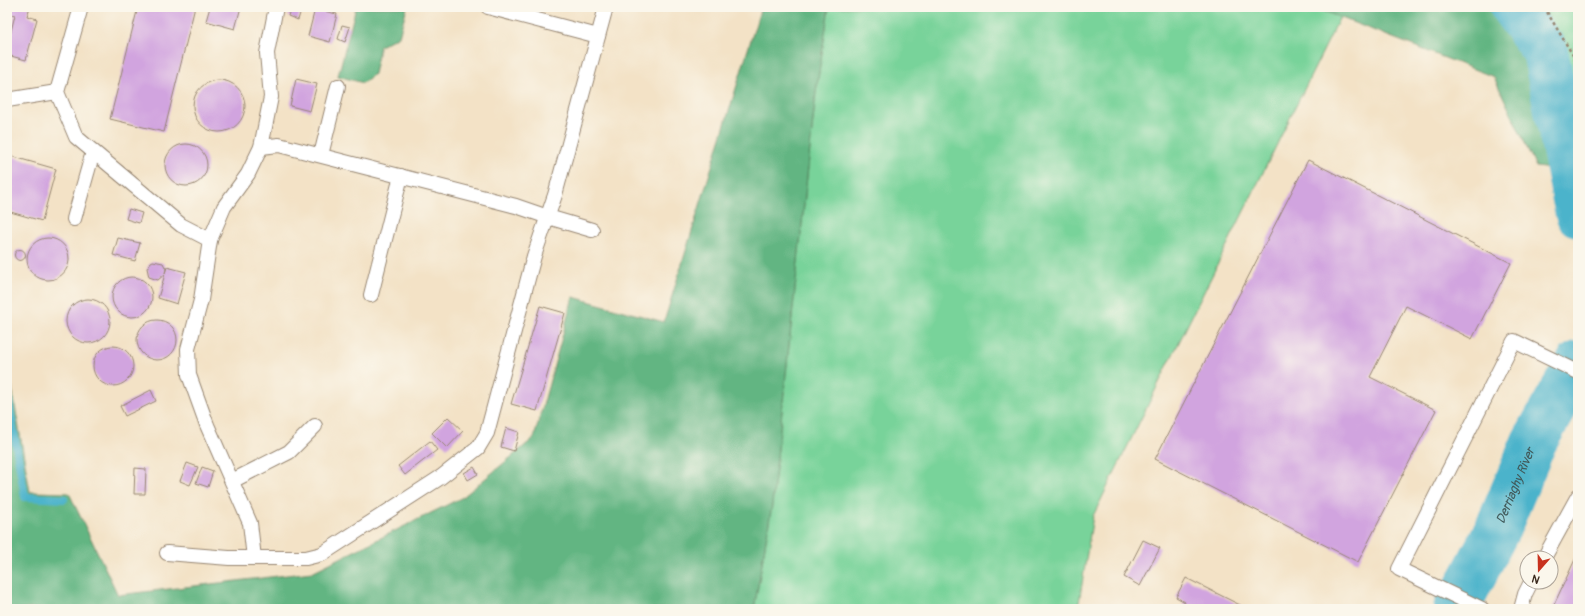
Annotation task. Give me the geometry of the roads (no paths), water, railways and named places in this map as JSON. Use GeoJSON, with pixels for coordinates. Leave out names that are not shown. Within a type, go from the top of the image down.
{"type":"FeatureCollection","features":[{"type":"Feature","properties":{"kind":"lane"},"geometry":{"type":"LineString","coordinates":[[82,7],[57,92],[76,137],[181,225],[210,240]]}},
{"type":"Feature","properties":{"kind":"lane"},"geometry":{"type":"LineString","coordinates":[[254,558],[250,523],[206,425],[189,375],[188,349],[201,300],[210,240],[224,207],[248,174],[261,147],[271,97],[267,53],[276,7]]}},
{"type":"Feature","properties":{"kind":"lane"},"geometry":{"type":"LineString","coordinates":[[488,7],[598,36]]}},
{"type":"Feature","properties":{"kind":"lane"},"geometry":{"type":"LineString","coordinates":[[167,553],[229,558],[306,558],[322,554],[441,477],[478,448],[487,433],[534,256],[555,195],[606,7]]}},
{"type":"Feature","properties":{"kind":"lane"},"geometry":{"type":"LineString","coordinates":[[321,156],[338,86]]}},
{"type":"Feature","properties":{"kind":"lane"},"geometry":{"type":"LineString","coordinates":[[7,100],[57,92]]}},
{"type":"Feature","properties":{"kind":"lane"},"geometry":{"type":"LineString","coordinates":[[261,147],[279,145],[516,206],[592,230]]}},
{"type":"Feature","properties":{"kind":"lane"},"geometry":{"type":"LineString","coordinates":[[74,218],[93,152]]}},
{"type":"Feature","properties":{"kind":"lane"},"geometry":{"type":"LineString","coordinates":[[371,295],[402,176]]}},
{"type":"Feature","properties":{"kind":"lane"},"geometry":{"type":"LineString","coordinates":[[1480,608],[1399,569],[1514,341],[1578,372]]}},
{"type":"Feature","properties":{"kind":"lane"},"geometry":{"type":"LineString","coordinates":[[232,481],[289,452],[316,426]]}},
{"type":"Feature","properties":{"kind":"lane"},"geometry":{"type":"LineString","coordinates":[[1548,550],[1578,496]]}},
{"type":"Feature","properties":{"kind":"lane"},"geometry":{"type":"LineString","coordinates":[[1521,609],[1527,590]]}},
{"type":"Feature","properties":{"kind":"waterway","name":"Derriaghy River"},"geometry":{"type":"LineString","coordinates":[[1513,7],[1545,51],[1578,214]]}},
{"type":"Feature","properties":{"kind":"waterway","name":"Derriaghy River"},"geometry":{"type":"LineString","coordinates":[[1456,609],[1498,528],[1534,442],[1578,364]]}},
{"type":"Feature","properties":{"kind":"waterway"},"geometry":{"type":"LineString","coordinates":[[7,392],[25,497],[64,499]]}}]}
